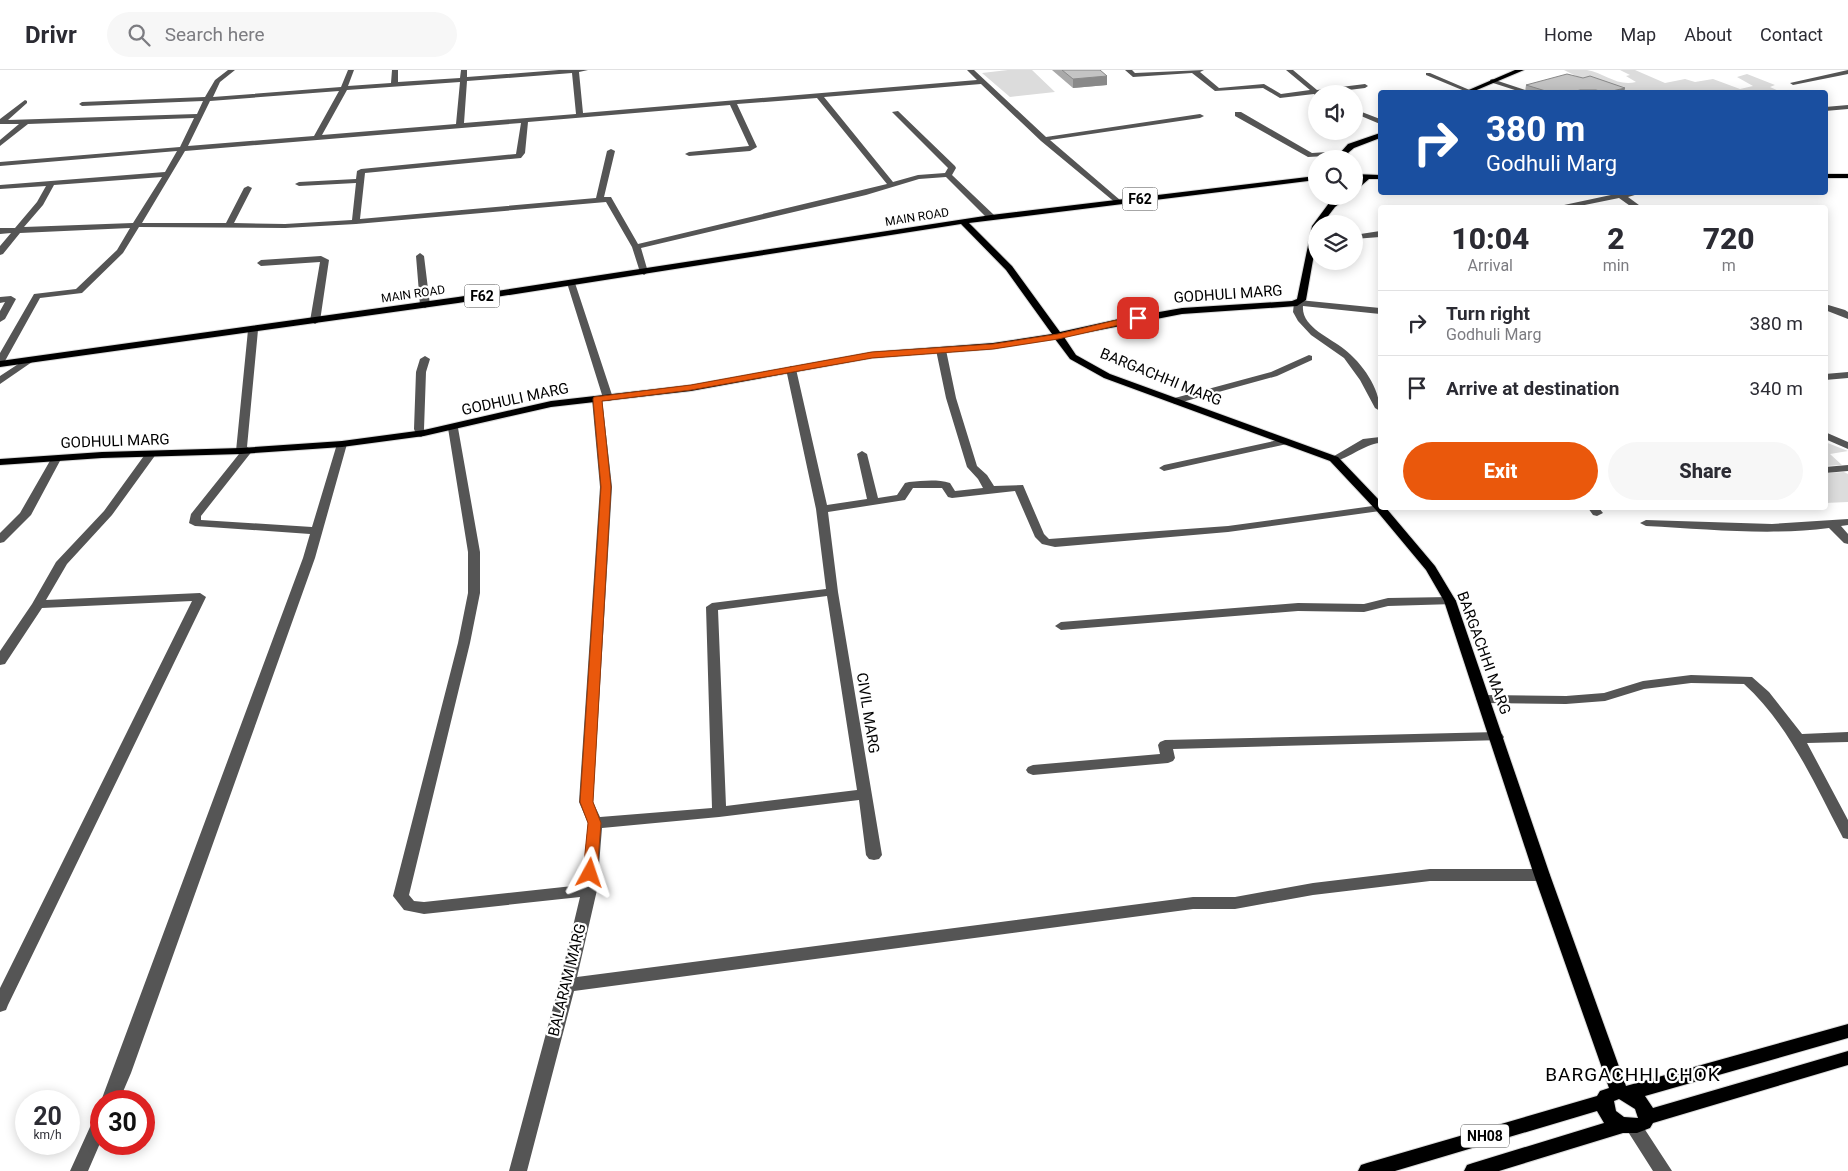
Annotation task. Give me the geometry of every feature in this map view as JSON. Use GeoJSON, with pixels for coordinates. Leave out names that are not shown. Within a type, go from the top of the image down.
{"type":"FeatureCollection","features":[{"type":"Feature","properties":{"kind":"main road"},"geometry":{"type":"LineString","coordinates":[[1472,90],[1521,70]]}},
{"type":"Feature","properties":{"kind":"main road"},"geometry":{"type":"LineString","coordinates":[[1349,150],[1351,146],[1378,136]]}},
{"type":"Feature","properties":{"kind":"main road"},"geometry":{"type":"LineString","coordinates":[[1363,170],[1366,176]]}},
{"type":"Feature","properties":{"kind":"main road"},"geometry":{"type":"LineString","coordinates":[[1366,176],[1378,178]]}},
{"type":"Feature","properties":{"kind":"main road"},"geometry":{"type":"LineString","coordinates":[[1363,180],[1366,176]]}},
{"type":"Feature","properties":{"kind":"main road"},"geometry":{"type":"LineString","coordinates":[[1828,176],[1848,176]]}},
{"type":"Feature","properties":{"kind":"main road","name":"F62"},"geometry":{"type":"LineString","coordinates":[[964,222],[991,217],[1308,179]]}},
{"type":"Feature","properties":{"kind":"main road","name":"MAIN ROAD"},"geometry":{"type":"LineString","coordinates":[[0,362],[29,360],[253,330],[964,222]]}},
{"type":"Feature","properties":{"kind":"main road","name":"BARGACHHI MARG"},"geometry":{"type":"LineString","coordinates":[[964,222],[1009,268],[1073,357],[1107,376],[1283,442],[1334,459],[1378,506]]}},
{"type":"Feature","properties":{"kind":"main road"},"geometry":{"type":"LineString","coordinates":[[1300,303],[1308,267]]}},
{"type":"Feature","properties":{"kind":"main road","name":"MAIN ROAD"},"geometry":{"type":"LineString","coordinates":[[425,303],[644,271]]}},
{"type":"Feature","properties":{"kind":"main road","name":"GODHULI MARG"},"geometry":{"type":"LineString","coordinates":[[0,462],[102,455],[244,451],[342,444],[453,428],[551,404],[691,388],[872,355],[993,346],[1058,336],[1158,314],[1300,303]]}},
{"type":"Feature","properties":{"kind":"main road","name":"MAIN ROAD"},"geometry":{"type":"LineString","coordinates":[[0,362],[315,320]]}},
{"type":"Feature","properties":{"kind":"main road","name":"BARGACHHI MARG"},"geometry":{"type":"LineString","coordinates":[[1382,510],[1431,569],[1450,601],[1542,876],[1623,1093]]}},
{"type":"Feature","properties":{"kind":"main road"},"geometry":{"type":"LineString","coordinates":[[1848,1031],[1623,1093],[1606,1096],[1603,1102],[1604,1108],[1608,1115],[1635,1123],[1848,1058]]}},
{"type":"Feature","properties":{"kind":"main road"},"geometry":{"type":"LineString","coordinates":[[1623,1093],[1642,1104],[1646,1111],[1635,1123]]}},
{"type":"Feature","properties":{"kind":"main road","name":"NH08"},"geometry":{"type":"LineString","coordinates":[[1367,1171],[1603,1102]]}},
{"type":"Feature","properties":{"kind":"main road","name":"NH08"},"geometry":{"type":"LineString","coordinates":[[1473,1171],[1635,1123]]}},
{"type":"Feature","properties":{"kind":"street"},"geometry":{"type":"LineString","coordinates":[[0,362],[6,347],[22,325],[37,296],[79,292],[120,251],[183,148],[217,81],[232,70]]}},
{"type":"Feature","properties":{"kind":"street"},"geometry":{"type":"LineString","coordinates":[[316,137],[344,89],[351,70]]}},
{"type":"Feature","properties":{"kind":"street"},"geometry":{"type":"LineString","coordinates":[[394,85],[395,70]]}},
{"type":"Feature","properties":{"kind":"street"},"geometry":{"type":"LineString","coordinates":[[460,125],[464,70]]}},
{"type":"Feature","properties":{"kind":"street"},"geometry":{"type":"LineString","coordinates":[[575,70],[580,115]]}},
{"type":"Feature","properties":{"kind":"street"},"geometry":{"type":"LineString","coordinates":[[82,104],[209,99],[464,80],[509,73],[585,70]]}},
{"type":"Feature","properties":{"kind":"street"},"geometry":{"type":"LineString","coordinates":[[970,70],[1044,139],[1117,202]]}},
{"type":"Feature","properties":{"kind":"street"},"geometry":{"type":"LineString","coordinates":[[1128,70],[1133,75],[1201,70]]}},
{"type":"Feature","properties":{"kind":"street"},"geometry":{"type":"LineString","coordinates":[[1194,70],[1217,90],[1264,86],[1280,96],[1308,94]]}},
{"type":"Feature","properties":{"kind":"street"},"geometry":{"type":"LineString","coordinates":[[1289,70],[1308,86]]}},
{"type":"Feature","properties":{"kind":"street"},"geometry":{"type":"LineString","coordinates":[[1793,83],[1848,72]]}},
{"type":"Feature","properties":{"kind":"street"},"geometry":{"type":"LineString","coordinates":[[1428,74],[1464,90]]}},
{"type":"Feature","properties":{"kind":"street"},"geometry":{"type":"LineString","coordinates":[[1492,81],[1520,90]]}},
{"type":"Feature","properties":{"kind":"street"},"geometry":{"type":"LineString","coordinates":[[0,164],[982,82]]}},
{"type":"Feature","properties":{"kind":"street"},"geometry":{"type":"LineString","coordinates":[[819,96],[891,184]]}},
{"type":"Feature","properties":{"kind":"street"},"geometry":{"type":"LineString","coordinates":[[0,122],[25,102]]}},
{"type":"Feature","properties":{"kind":"street"},"geometry":{"type":"LineString","coordinates":[[689,154],[750,149],[753,147],[733,103]]}},
{"type":"Feature","properties":{"kind":"street"},"geometry":{"type":"LineString","coordinates":[[1828,109],[1848,108]]}},
{"type":"Feature","properties":{"kind":"street"},"geometry":{"type":"LineString","coordinates":[[896,112],[952,168],[948,175]]}},
{"type":"Feature","properties":{"kind":"street"},"geometry":{"type":"LineString","coordinates":[[1238,114],[1308,154]]}},
{"type":"Feature","properties":{"kind":"street"},"geometry":{"type":"LineString","coordinates":[[1363,115],[1378,121]]}},
{"type":"Feature","properties":{"kind":"street"},"geometry":{"type":"LineString","coordinates":[[0,122],[200,116]]}},
{"type":"Feature","properties":{"kind":"street"},"geometry":{"type":"LineString","coordinates":[[1044,139],[1200,116]]}},
{"type":"Feature","properties":{"kind":"street"},"geometry":{"type":"LineString","coordinates":[[356,222],[361,171],[518,156],[521,153],[525,119]]}},
{"type":"Feature","properties":{"kind":"street"},"geometry":{"type":"LineString","coordinates":[[0,144],[26,122]]}},
{"type":"Feature","properties":{"kind":"street"},"geometry":{"type":"LineString","coordinates":[[600,198],[611,151]]}},
{"type":"Feature","properties":{"kind":"street"},"geometry":{"type":"LineString","coordinates":[[0,187],[166,174]]}},
{"type":"Feature","properties":{"kind":"street"},"geometry":{"type":"LineString","coordinates":[[636,246],[918,177],[948,175],[991,217]]}},
{"type":"Feature","properties":{"kind":"street"},"geometry":{"type":"LineString","coordinates":[[298,184],[359,181]]}},
{"type":"Feature","properties":{"kind":"street"},"geometry":{"type":"LineString","coordinates":[[0,252],[40,202],[52,182]]}},
{"type":"Feature","properties":{"kind":"street"},"geometry":{"type":"LineString","coordinates":[[229,225],[248,188]]}},
{"type":"Feature","properties":{"kind":"street"},"geometry":{"type":"LineString","coordinates":[[1571,205],[1626,195]]}},
{"type":"Feature","properties":{"kind":"street"},"geometry":{"type":"LineString","coordinates":[[1621,196],[1634,205]]}},
{"type":"Feature","properties":{"kind":"street"},"geometry":{"type":"LineString","coordinates":[[0,231],[136,225],[285,226],[356,222],[600,198],[608,199],[636,246],[644,271]]}},
{"type":"Feature","properties":{"kind":"street"},"geometry":{"type":"LineString","coordinates":[[1363,236],[1378,234]]}},
{"type":"Feature","properties":{"kind":"street"},"geometry":{"type":"LineString","coordinates":[[420,256],[425,303]]}},
{"type":"Feature","properties":{"kind":"street"},"geometry":{"type":"LineString","coordinates":[[261,263],[325,260],[315,320]]}},
{"type":"Feature","properties":{"kind":"street","name":"BALARAM MARG"},"geometry":{"type":"LineString","coordinates":[[518,1171],[567,985],[588,890],[595,823],[586,802],[606,487],[603,398],[571,283]]}},
{"type":"Feature","properties":{"kind":"street"},"geometry":{"type":"LineString","coordinates":[[0,300],[11,299],[0,319]]}},
{"type":"Feature","properties":{"kind":"street"},"geometry":{"type":"LineString","coordinates":[[1378,311],[1300,303],[1297,309],[1300,317],[1309,329],[1346,354],[1365,379],[1378,404]]}},
{"type":"Feature","properties":{"kind":"street"},"geometry":{"type":"LineString","coordinates":[[1828,308],[1846,313]]}},
{"type":"Feature","properties":{"kind":"street"},"geometry":{"type":"LineString","coordinates":[[253,330],[244,451],[195,516],[195,524],[302,531],[316,530]]}},
{"type":"Feature","properties":{"kind":"street"},"geometry":{"type":"LineString","coordinates":[[941,350],[951,398],[972,467],[983,477],[990,490]]}},
{"type":"Feature","properties":{"kind":"street"},"geometry":{"type":"LineString","coordinates":[[1175,401],[1274,374],[1309,358]]}},
{"type":"Feature","properties":{"kind":"street"},"geometry":{"type":"LineString","coordinates":[[421,434],[419,430],[421,372],[425,359]]}},
{"type":"Feature","properties":{"kind":"street"},"geometry":{"type":"LineString","coordinates":[[0,381],[29,360]]}},
{"type":"Feature","properties":{"kind":"street","name":"CIVIL MARG"},"geometry":{"type":"LineString","coordinates":[[790,369],[822,509],[832,592],[874,855]]}},
{"type":"Feature","properties":{"kind":"street"},"geometry":{"type":"LineString","coordinates":[[1828,377],[1848,375]]}},
{"type":"Feature","properties":{"kind":"street"},"geometry":{"type":"LineString","coordinates":[[453,428],[474,552],[474,593],[457,671],[401,896],[409,906],[424,908],[588,890]]}},
{"type":"Feature","properties":{"kind":"street"},"geometry":{"type":"LineString","coordinates":[[1828,436],[1848,446]]}},
{"type":"Feature","properties":{"kind":"street"},"geometry":{"type":"LineString","coordinates":[[1334,459],[1367,441],[1378,440]]}},
{"type":"Feature","properties":{"kind":"street"},"geometry":{"type":"LineString","coordinates":[[1164,468],[1283,442]]}},
{"type":"Feature","properties":{"kind":"street"},"geometry":{"type":"LineString","coordinates":[[115,1090],[309,558],[342,444]]}},
{"type":"Feature","properties":{"kind":"street"},"geometry":{"type":"LineString","coordinates":[[862,454],[873,501]]}},
{"type":"Feature","properties":{"kind":"street"},"geometry":{"type":"LineString","coordinates":[[0,661],[38,604],[62,562],[108,513],[150,455]]}},
{"type":"Feature","properties":{"kind":"street"},"geometry":{"type":"LineString","coordinates":[[0,540],[25,515],[56,459]]}},
{"type":"Feature","properties":{"kind":"street"},"geometry":{"type":"LineString","coordinates":[[1828,470],[1848,468]]}},
{"type":"Feature","properties":{"kind":"street"},"geometry":{"type":"LineString","coordinates":[[822,509],[901,498],[909,485],[936,482],[946,485],[952,495],[1019,487],[1039,535],[1046,542],[1055,543],[1228,529],[1378,508]]}},
{"type":"Feature","properties":{"kind":"street"},"geometry":{"type":"LineString","coordinates":[[1646,523],[1761,527],[1833,525],[1848,522]]}},
{"type":"Feature","properties":{"kind":"street"},"geometry":{"type":"LineString","coordinates":[[1833,525],[1848,541]]}},
{"type":"Feature","properties":{"kind":"street"},"geometry":{"type":"LineString","coordinates":[[719,812],[712,607],[832,592]]}},
{"type":"Feature","properties":{"kind":"street"},"geometry":{"type":"LineString","coordinates":[[0,1005],[200,598],[38,604]]}},
{"type":"Feature","properties":{"kind":"street"},"geometry":{"type":"LineString","coordinates":[[1061,626],[1298,607],[1364,608],[1388,602],[1450,601]]}},
{"type":"Feature","properties":{"kind":"street"},"geometry":{"type":"LineString","coordinates":[[1484,699],[1566,700],[1605,697],[1643,685],[1691,680],[1748,680],[1764,695],[1798,739],[1848,834]]}},
{"type":"Feature","properties":{"kind":"street"},"geometry":{"type":"LineString","coordinates":[[1033,770],[1168,758],[1165,745],[1497,737]]}},
{"type":"Feature","properties":{"kind":"street"},"geometry":{"type":"LineString","coordinates":[[1798,739],[1848,737]]}},
{"type":"Feature","properties":{"kind":"street"},"geometry":{"type":"LineString","coordinates":[[595,823],[719,812],[865,794]]}},
{"type":"Feature","properties":{"kind":"street"},"geometry":{"type":"LineString","coordinates":[[567,985],[1193,903],[1235,903],[1313,889],[1430,875],[1542,876]]}},
{"type":"Feature","properties":{"kind":"street"},"geometry":{"type":"LineString","coordinates":[[1635,1123],[1663,1171]]}},
{"type":"Feature","properties":{"kind":"street"},"geometry":{"type":"LineString","coordinates":[[79,1171],[90,1146]]}},
{"type":"Feature","properties":{"kind":"shaded area"},"geometry":{"type":"Polygon","coordinates":[[[1032,70],[1055,92],[1010,97],[982,73],[1032,70]]]}},
{"type":"Feature","properties":{"kind":"shaded area"},"geometry":{"type":"Polygon","coordinates":[[[1564,70],[1587,70],[1623,83],[1629,83],[1636,82],[1626,76],[1630,75],[1620,70],[1635,70],[1665,83],[1685,79],[1695,82],[1713,79],[1740,89],[1753,86],[1737,77],[1747,74],[1775,85],[1770,87],[1777,90],[1596,90],[1588,82],[1564,70]]]}},
{"type":"Feature","properties":{"kind":"shaded area"},"geometry":{"type":"Polygon","coordinates":[[[1828,443],[1848,451],[1830,454],[1842,465],[1828,466],[1828,443]]]}},
{"type":"Feature","properties":{"kind":"shaded area"},"geometry":{"type":"Polygon","coordinates":[[[1844,472],[1848,474],[1848,502],[1828,503],[1828,473],[1844,472]]]}},
{"type":"Feature","properties":{"kind":"building"},"geometry":{"type":"Polygon","coordinates":[[[1062,70],[1100,70],[1107,76],[1073,79],[1062,70]]]}},
{"type":"Feature","properties":{"kind":"building"},"geometry":{"type":"Polygon","coordinates":[[[1567,74],[1583,78],[1590,76],[1625,88],[1616,90],[1542,90],[1526,85],[1567,74]]]}},
{"type":"Feature","properties":{"kind":"district","name":"BARGACHHI CHOK"},"geometry":{"type":"Point","coordinates":[1633,1074]}},
{"type":"Feature","properties":{"kind":"route"},"geometry":{"type":"LineString","coordinates":[[590,873],[595,823],[586,802],[606,487],[597,399],[691,388],[872,355],[993,346],[1058,336],[1138,318]]}}]}
